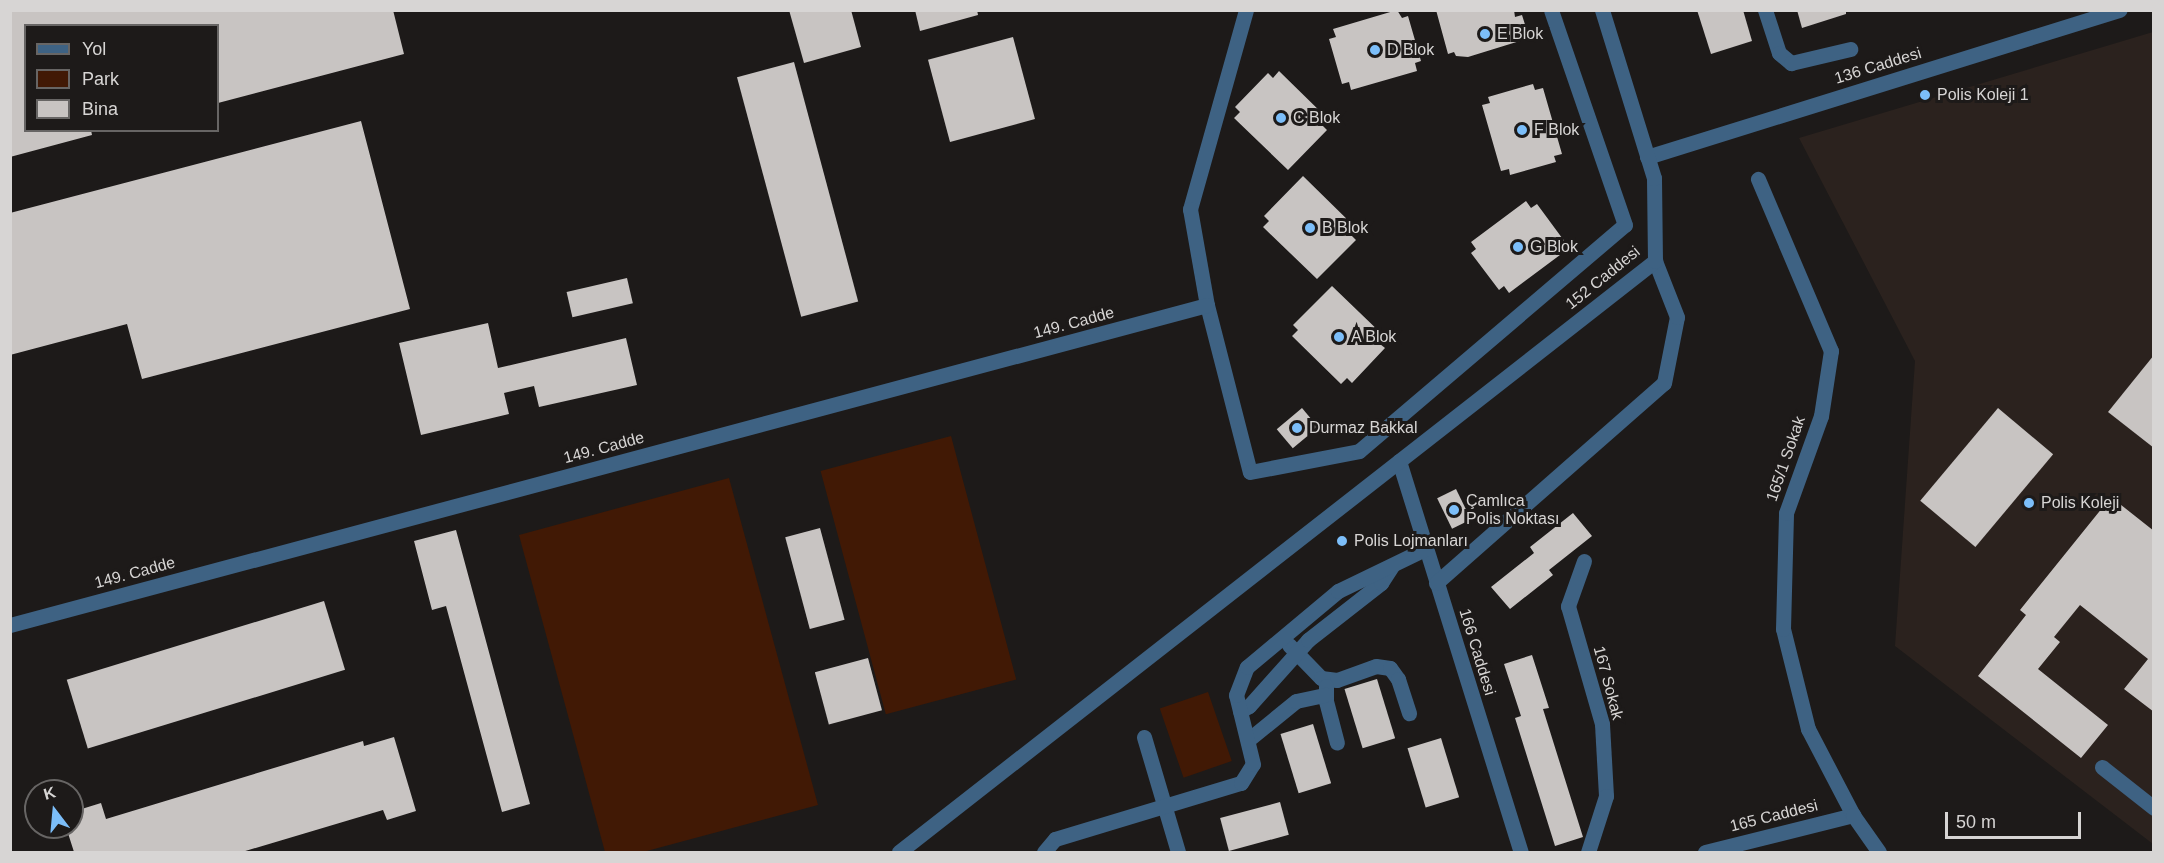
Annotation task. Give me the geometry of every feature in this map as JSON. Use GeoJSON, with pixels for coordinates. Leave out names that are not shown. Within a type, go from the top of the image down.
{"type":"FeatureCollection","features":[{"type":"Feature","properties":{"kind":"street"},"geometry":{"type":"LineString","coordinates":[[1246,10],[1190,209],[1207,305],[1250,472],[1359,451],[1625,225],[1551,10]]}},
{"type":"Feature","properties":{"kind":"street","name":"152 Caddesi"},"geometry":{"type":"LineString","coordinates":[[899,852],[1655,261],[1654,178],[1602,10]]}},
{"type":"Feature","properties":{"kind":"street"},"geometry":{"type":"LineString","coordinates":[[1766,10],[1779,53],[1791,63],[1850,49]]}},
{"type":"Feature","properties":{"kind":"street","name":"136 Caddesi"},"geometry":{"type":"LineString","coordinates":[[1647,157],[2120,10]]}},
{"type":"Feature","properties":{"kind":"street","name":"165/1 Sokak"},"geometry":{"type":"LineString","coordinates":[[1758,178],[1831,351],[1821,416],[1786,513],[1783,629],[1808,729],[1852,814],[1879,852]]}},
{"type":"Feature","properties":{"kind":"street"},"geometry":{"type":"LineString","coordinates":[[1436,583],[1664,382],[1677,317],[1655,261]]}},
{"type":"Feature","properties":{"kind":"street","name":"149. Cadde"},"geometry":{"type":"LineString","coordinates":[[10,625],[1207,305]]}},
{"type":"Feature","properties":{"kind":"street","name":"166 Caddesi"},"geometry":{"type":"LineString","coordinates":[[1399,461],[1521,852]]}},
{"type":"Feature","properties":{"kind":"street"},"geometry":{"type":"LineString","coordinates":[[1044,852],[1055,839],[1241,783],[1253,764],[1236,695],[1242,674],[1281,636],[1338,591],[1425,549]]}},
{"type":"Feature","properties":{"kind":"street","name":"167 Sokak"},"geometry":{"type":"LineString","coordinates":[[1584,561],[1568,606],[1602,724],[1606,796],[1588,852]]}},
{"type":"Feature","properties":{"kind":"street"},"geometry":{"type":"LineString","coordinates":[[1240,711],[1256,699],[1295,652],[1381,583],[1392,566]]}},
{"type":"Feature","properties":{"kind":"street"},"geometry":{"type":"LineString","coordinates":[[1281,636],[1327,687],[1337,743]]}},
{"type":"Feature","properties":{"kind":"street"},"geometry":{"type":"LineString","coordinates":[[1248,740],[1296,701],[1384,666],[1398,679],[1409,712]]}},
{"type":"Feature","properties":{"kind":"street"},"geometry":{"type":"LineString","coordinates":[[1144,737],[1178,852]]}},
{"type":"Feature","properties":{"kind":"street"},"geometry":{"type":"LineString","coordinates":[[2102,767],[2154,808]]}},
{"type":"Feature","properties":{"kind":"street","name":"165 Caddesi"},"geometry":{"type":"LineString","coordinates":[[1705,852],[1852,814]]}},
{"type":"Feature","properties":{"kind":"shaded area","name":"Polis Koleji"},"geometry":{"type":"Polygon","coordinates":[[[2153,32],[2153,844],[1895,646],[1915,361],[1799,138],[2153,32]]]}},
{"type":"Feature","properties":{"kind":"green space"},"geometry":{"type":"Polygon","coordinates":[[[951,436],[1016,679],[886,714],[821,471],[951,436]]]}},
{"type":"Feature","properties":{"kind":"green space"},"geometry":{"type":"Polygon","coordinates":[[[729,478],[818,805],[643,852],[605,852],[519,535],[729,478]]]}},
{"type":"Feature","properties":{"kind":"green space"},"geometry":{"type":"Polygon","coordinates":[[[1208,692],[1232,761],[1184,778],[1160,709],[1208,692]]]}},
{"type":"Feature","properties":{"kind":"building"},"geometry":{"type":"Polygon","coordinates":[[[10,10],[393,10],[404,54],[219,103],[219,24],[24,24],[24,132],[91,132],[92,135],[10,157],[10,10]]]}},
{"type":"Feature","properties":{"kind":"building"},"geometry":{"type":"Polygon","coordinates":[[[789,10],[851,10],[861,47],[804,63],[789,10]]]}},
{"type":"Feature","properties":{"kind":"building"},"geometry":{"type":"Polygon","coordinates":[[[915,10],[977,10],[978,15],[920,31],[915,10]]]}},
{"type":"Feature","properties":{"kind":"building","name":"D Blok"},"geometry":{"type":"Polygon","coordinates":[[[1397,10],[1402,18],[1408,16],[1421,61],[1415,63],[1417,71],[1351,90],[1349,82],[1342,84],[1329,39],[1336,37],[1333,29],[1397,10]]]}},
{"type":"Feature","properties":{"kind":"building","name":"E Blok"},"geometry":{"type":"Polygon","coordinates":[[[1436,10],[1514,10],[1515,17],[1522,15],[1527,31],[1520,33],[1523,40],[1468,57],[1456,56],[1454,52],[1448,54],[1436,10]]]}},
{"type":"Feature","properties":{"kind":"building"},"geometry":{"type":"Polygon","coordinates":[[[1697,10],[1743,10],[1752,41],[1711,54],[1697,10]]]}},
{"type":"Feature","properties":{"kind":"building"},"geometry":{"type":"Polygon","coordinates":[[[1797,10],[1846,10],[1846,14],[1802,28],[1797,10]]]}},
{"type":"Feature","properties":{"kind":"building"},"geometry":{"type":"Polygon","coordinates":[[[1013,37],[1035,119],[950,142],[928,60],[1013,37]]]}},
{"type":"Feature","properties":{"kind":"building"},"geometry":{"type":"Polygon","coordinates":[[[794,62],[858,302],[801,317],[737,77],[794,62]]]}},
{"type":"Feature","properties":{"kind":"building","name":"C Blok"},"geometry":{"type":"Polygon","coordinates":[[[1279,71],[1328,119],[1322,125],[1327,130],[1288,170],[1234,118],[1240,112],[1235,107],[1268,73],[1273,78],[1279,71]]]}},
{"type":"Feature","properties":{"kind":"building","name":"F Blok"},"geometry":{"type":"Polygon","coordinates":[[[1533,84],[1535,90],[1543,88],[1562,154],[1554,156],[1556,162],[1510,175],[1509,169],[1501,171],[1482,105],[1490,103],[1488,97],[1533,84]]]}},
{"type":"Feature","properties":{"kind":"building"},"geometry":{"type":"Polygon","coordinates":[[[361,121],[410,309],[142,379],[127,324],[10,355],[10,213],[361,121]]]}},
{"type":"Feature","properties":{"kind":"building","name":"B Blok"},"geometry":{"type":"Polygon","coordinates":[[[1303,176],[1357,229],[1351,235],[1356,240],[1317,279],[1263,227],[1269,221],[1264,216],[1303,176]]]}},
{"type":"Feature","properties":{"kind":"building","name":"G Blok"},"geometry":{"type":"Polygon","coordinates":[[[1526,201],[1531,208],[1537,204],[1565,242],[1559,245],[1564,252],[1509,293],[1504,286],[1499,290],[1471,253],[1476,249],[1471,242],[1526,201]]]}},
{"type":"Feature","properties":{"kind":"building"},"geometry":{"type":"Polygon","coordinates":[[[627,278],[633,303],[572,317],[567,292],[627,278]]]}},
{"type":"Feature","properties":{"kind":"building","name":"A Blok"},"geometry":{"type":"Polygon","coordinates":[[[1332,286],[1386,338],[1380,344],[1385,348],[1352,383],[1347,378],[1341,384],[1292,336],[1298,330],[1293,325],[1332,286]]]}},
{"type":"Feature","properties":{"kind":"building"},"geometry":{"type":"Polygon","coordinates":[[[488,323],[498,368],[626,338],[637,385],[539,407],[534,386],[504,393],[509,414],[421,435],[399,343],[488,323]]]}},
{"type":"Feature","properties":{"kind":"building"},"geometry":{"type":"Polygon","coordinates":[[[2154,355],[2154,448],[2108,412],[2154,355]]]}},
{"type":"Feature","properties":{"kind":"building","name":"Durmaz Bakkal"},"geometry":{"type":"Polygon","coordinates":[[[1302,408],[1318,427],[1293,448],[1277,429],[1302,408]]]}},
{"type":"Feature","properties":{"kind":"building"},"geometry":{"type":"Polygon","coordinates":[[[1998,408],[2053,454],[1975,547],[1920,501],[1998,408]]]}},
{"type":"Feature","properties":{"kind":"building","name":"Çamlıca Polis Noktası"},"geometry":{"type":"Polygon","coordinates":[[[1456,489],[1471,520],[1452,529],[1437,498],[1456,489]]]}},
{"type":"Feature","properties":{"kind":"building"},"geometry":{"type":"Polygon","coordinates":[[[2111,497],[2154,531],[2154,712],[2124,689],[2148,659],[2080,605],[2054,637],[2060,642],[2038,669],[2108,725],[2081,758],[1978,676],[2026,615],[2020,610],[2111,497]]]}},
{"type":"Feature","properties":{"kind":"building"},"geometry":{"type":"Polygon","coordinates":[[[1573,513],[1592,536],[1549,570],[1553,575],[1510,609],[1491,587],[1534,553],[1530,547],[1573,513]]]}},
{"type":"Feature","properties":{"kind":"building"},"geometry":{"type":"Polygon","coordinates":[[[820,528],[845,620],[810,629],[785,537],[820,528]]]}},
{"type":"Feature","properties":{"kind":"building"},"geometry":{"type":"Polygon","coordinates":[[[456,530],[530,804],[502,812],[446,606],[432,610],[414,541],[456,530]]]}},
{"type":"Feature","properties":{"kind":"building"},"geometry":{"type":"Polygon","coordinates":[[[324,601],[345,670],[88,749],[67,680],[324,601]]]}},
{"type":"Feature","properties":{"kind":"building"},"geometry":{"type":"Polygon","coordinates":[[[1532,655],[1549,708],[1543,709],[1583,837],[1555,846],[1515,718],[1521,716],[1504,664],[1532,655]]]}},
{"type":"Feature","properties":{"kind":"building"},"geometry":{"type":"Polygon","coordinates":[[[868,658],[882,710],[829,724],[815,672],[868,658]]]}},
{"type":"Feature","properties":{"kind":"building"},"geometry":{"type":"Polygon","coordinates":[[[1377,679],[1395,738],[1363,748],[1344,689],[1377,679]]]}},
{"type":"Feature","properties":{"kind":"building"},"geometry":{"type":"Polygon","coordinates":[[[1313,724],[1331,783],[1299,793],[1280,734],[1313,724]]]}},
{"type":"Feature","properties":{"kind":"building"},"geometry":{"type":"Polygon","coordinates":[[[394,737],[416,811],[387,820],[383,810],[242,852],[74,852],[70,839],[84,839],[84,808],[101,803],[106,819],[363,741],[364,746],[394,737]]]}},
{"type":"Feature","properties":{"kind":"building"},"geometry":{"type":"Polygon","coordinates":[[[1441,738],[1459,797],[1426,808],[1408,748],[1441,738]]]}},
{"type":"Feature","properties":{"kind":"building"},"geometry":{"type":"Polygon","coordinates":[[[1280,802],[1289,835],[1229,851],[1220,818],[1280,802]]]}},
{"type":"Feature","properties":{"kind":"place","name":"E Blok"},"geometry":{"type":"Point","coordinates":[1485,34]}},
{"type":"Feature","properties":{"kind":"place","name":"D Blok"},"geometry":{"type":"Point","coordinates":[1375,50]}},
{"type":"Feature","properties":{"kind":"place","name":"Polis Koleji 1"},"geometry":{"type":"Point","coordinates":[1925,95]}},
{"type":"Feature","properties":{"kind":"place","name":"C Blok"},"geometry":{"type":"Point","coordinates":[1281,118]}},
{"type":"Feature","properties":{"kind":"place","name":"F Blok"},"geometry":{"type":"Point","coordinates":[1522,130]}},
{"type":"Feature","properties":{"kind":"place","name":"B Blok"},"geometry":{"type":"Point","coordinates":[1310,228]}},
{"type":"Feature","properties":{"kind":"place","name":"G Blok"},"geometry":{"type":"Point","coordinates":[1518,247]}},
{"type":"Feature","properties":{"kind":"place","name":"A Blok"},"geometry":{"type":"Point","coordinates":[1339,337]}},
{"type":"Feature","properties":{"kind":"place","name":"Durmaz Bakkal"},"geometry":{"type":"Point","coordinates":[1297,428]}},
{"type":"Feature","properties":{"kind":"place","name":"Polis Koleji"},"geometry":{"type":"Point","coordinates":[2029,503]}},
{"type":"Feature","properties":{"kind":"place","name":"Çamlıca Polis Noktası"},"geometry":{"type":"Point","coordinates":[1454,510]}},
{"type":"Feature","properties":{"kind":"place","name":"Polis Lojmanları"},"geometry":{"type":"Point","coordinates":[1342,541]}}]}
